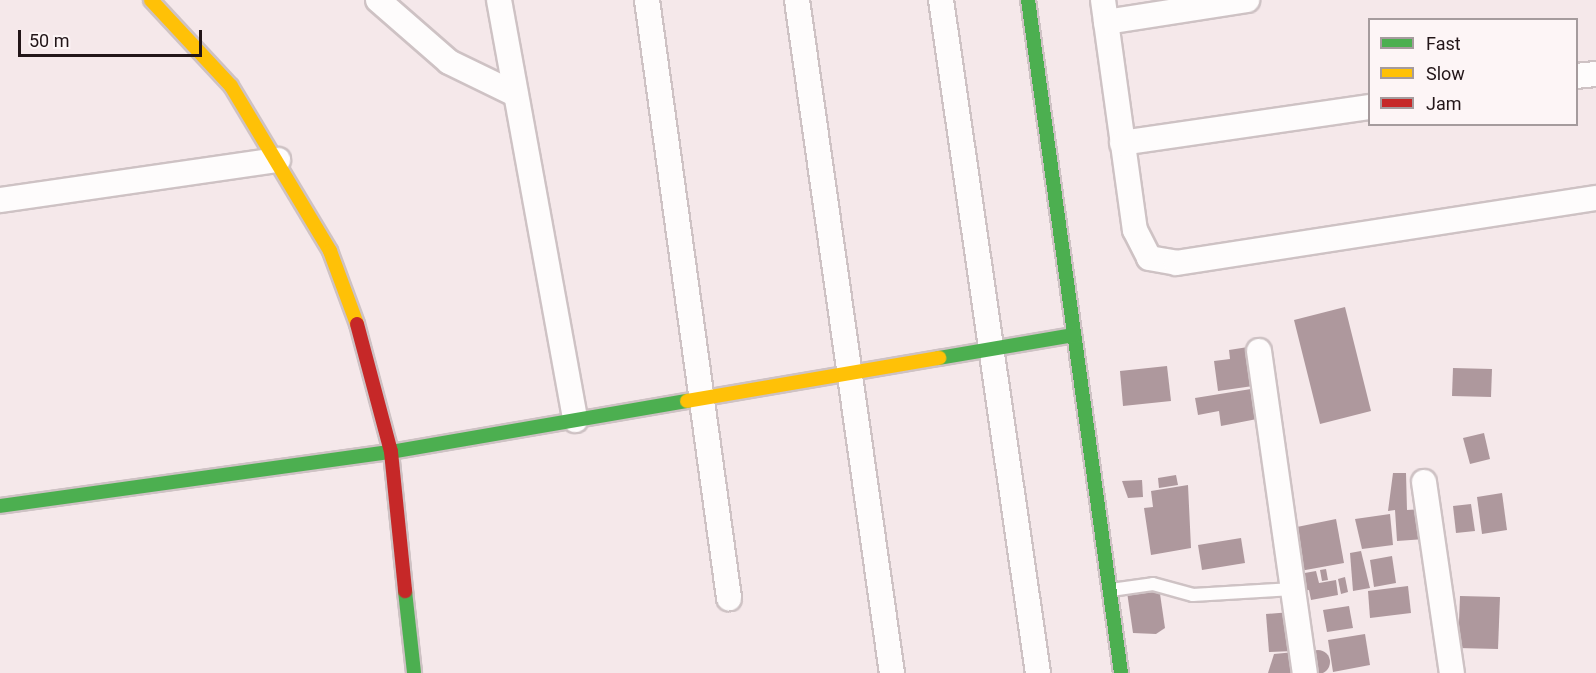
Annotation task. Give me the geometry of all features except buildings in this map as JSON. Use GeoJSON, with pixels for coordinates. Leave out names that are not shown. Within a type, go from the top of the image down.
{"type":"FeatureCollection","features":[{"type":"Feature","properties":{"kind":"street"},"geometry":{"type":"LineString","coordinates":[[151,0],[231,86],[278,160],[330,251],[353,309],[391,452],[414,673]]}},
{"type":"Feature","properties":{"kind":"street"},"geometry":{"type":"LineString","coordinates":[[378,0],[449,62],[515,94]]}},
{"type":"Feature","properties":{"kind":"street"},"geometry":{"type":"LineString","coordinates":[[499,0],[575,420]]}},
{"type":"Feature","properties":{"kind":"street"},"geometry":{"type":"LineString","coordinates":[[647,0],[729,598]]}},
{"type":"Feature","properties":{"kind":"street"},"geometry":{"type":"LineString","coordinates":[[797,0],[892,673]]}},
{"type":"Feature","properties":{"kind":"street"},"geometry":{"type":"LineString","coordinates":[[941,0],[1038,673]]}},
{"type":"Feature","properties":{"kind":"street"},"geometry":{"type":"LineString","coordinates":[[1028,0],[1121,673]]}},
{"type":"Feature","properties":{"kind":"street"},"geometry":{"type":"LineString","coordinates":[[1247,0],[1104,11],[1135,230],[1149,258],[1162,263],[1596,198]]}},
{"type":"Feature","properties":{"kind":"street"},"geometry":{"type":"LineString","coordinates":[[1578,76],[1596,74]]}},
{"type":"Feature","properties":{"kind":"street"},"geometry":{"type":"LineString","coordinates":[[1122,143],[1368,107]]}},
{"type":"Feature","properties":{"kind":"street"},"geometry":{"type":"LineString","coordinates":[[0,200],[278,160]]}},
{"type":"Feature","properties":{"kind":"street"},"geometry":{"type":"LineString","coordinates":[[0,506],[391,452],[1074,335]]}},
{"type":"Feature","properties":{"kind":"street"},"geometry":{"type":"LineString","coordinates":[[1259,351],[1305,673]]}},
{"type":"Feature","properties":{"kind":"street"},"geometry":{"type":"LineString","coordinates":[[1424,482],[1452,673]]}},
{"type":"Feature","properties":{"kind":"lane"},"geometry":{"type":"LineString","coordinates":[[1109,590],[1153,584],[1193,595],[1293,589]]}},
{"type":"Feature","properties":{"kind":"traffic: fast"},"geometry":{"type":"LineString","coordinates":[[1028,0],[1121,673]]}},
{"type":"Feature","properties":{"kind":"traffic: fast"},"geometry":{"type":"LineString","coordinates":[[939,358],[1074,335]]}},
{"type":"Feature","properties":{"kind":"traffic: fast"},"geometry":{"type":"LineString","coordinates":[[0,506],[391,452],[687,401]]}},
{"type":"Feature","properties":{"kind":"traffic: fast"},"geometry":{"type":"LineString","coordinates":[[405,591],[414,673]]}},
{"type":"Feature","properties":{"kind":"traffic: slow"},"geometry":{"type":"LineString","coordinates":[[151,0],[231,86],[330,251],[357,324]]}},
{"type":"Feature","properties":{"kind":"traffic: slow"},"geometry":{"type":"LineString","coordinates":[[687,401],[939,358]]}},
{"type":"Feature","properties":{"kind":"traffic: jam"},"geometry":{"type":"LineString","coordinates":[[357,324],[391,452],[405,591]]}}]}
